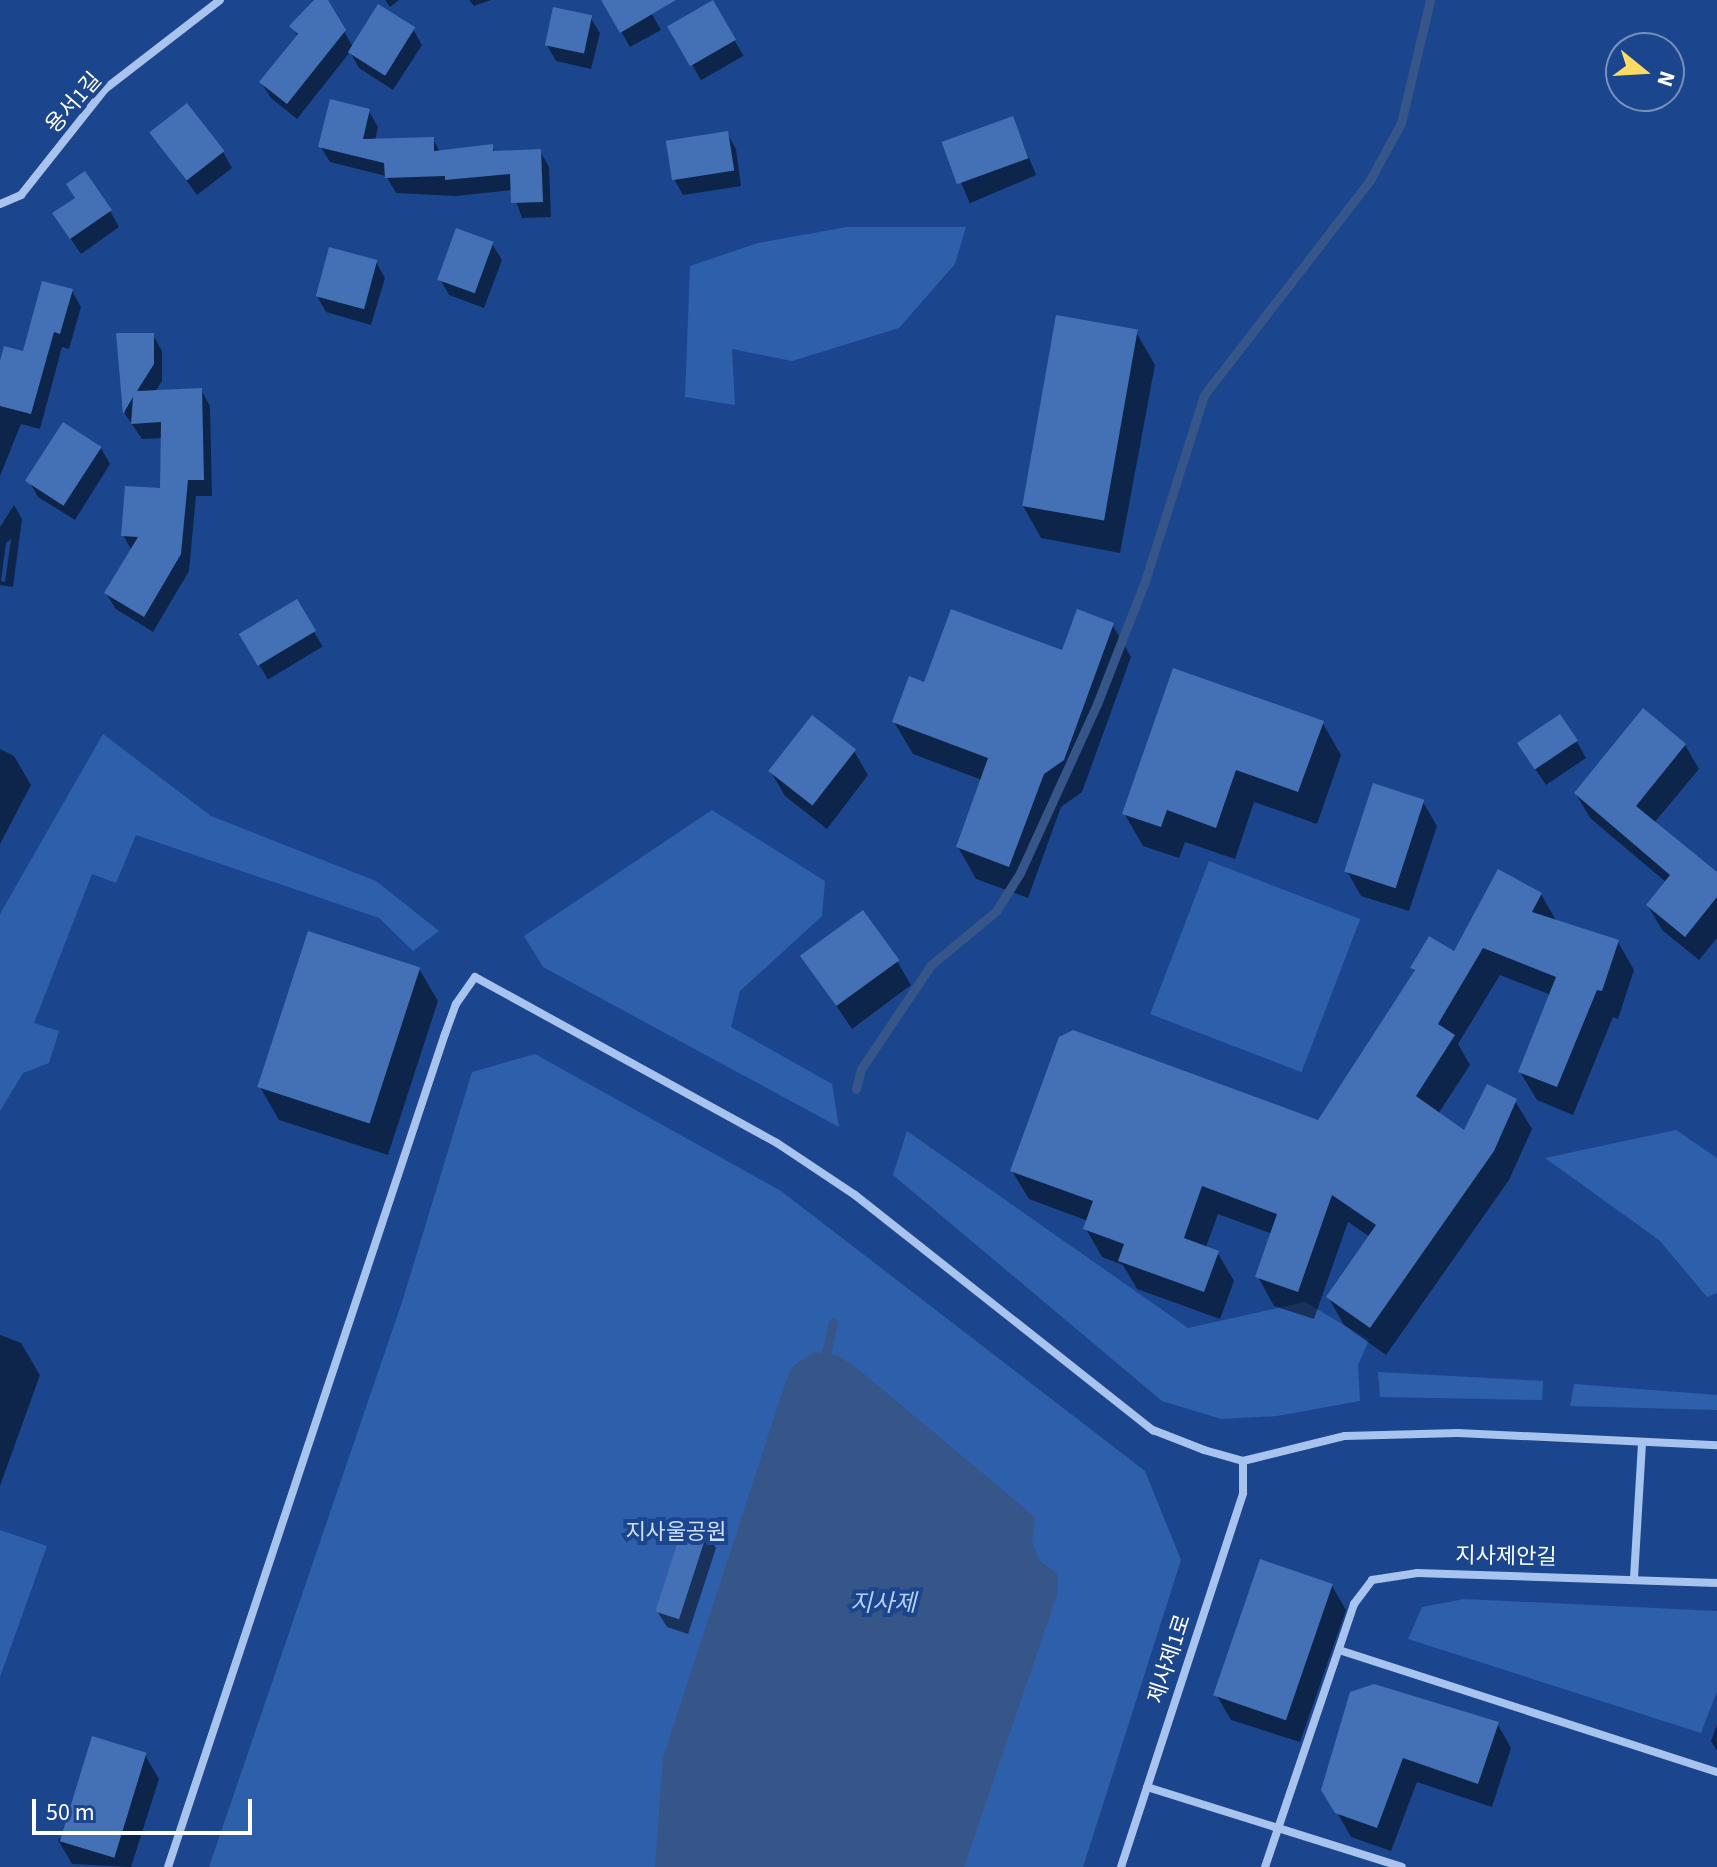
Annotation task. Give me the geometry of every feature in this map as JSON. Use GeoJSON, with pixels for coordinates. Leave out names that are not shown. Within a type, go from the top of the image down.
{"type":"FeatureCollection","features":[{"type":"Feature","properties":{"kind":"street","name":"용서1길"},"geometry":{"type":"LineString","coordinates":[[0,204],[21,195],[105,89],[220,0]]}},
{"type":"Feature","properties":{"kind":"street"},"geometry":{"type":"LineString","coordinates":[[168,1867],[445,1034],[456,1004],[475,977],[568,1025],[816,1169],[1153,1430],[1243,1461],[1345,1436],[1458,1433],[1717,1445]]}},
{"type":"Feature","properties":{"kind":"street"},"geometry":{"type":"LineString","coordinates":[[1634,1578],[1642,1443]]}},
{"type":"Feature","properties":{"kind":"street","name":"제사제1로"},"geometry":{"type":"LineString","coordinates":[[1121,1867],[1243,1493],[1243,1461]]}},
{"type":"Feature","properties":{"kind":"street","name":"지사제안길"},"geometry":{"type":"LineString","coordinates":[[1265,1867],[1354,1604],[1372,1580],[1417,1573],[1717,1583]]}},
{"type":"Feature","properties":{"kind":"street"},"geometry":{"type":"LineString","coordinates":[[1339,1650],[1717,1772]]}},
{"type":"Feature","properties":{"kind":"street"},"geometry":{"type":"LineString","coordinates":[[1147,1787],[1402,1867]]}},
{"type":"Feature","properties":{"kind":"green space"},"geometry":{"type":"Polygon","coordinates":[[[847,227],[966,227],[955,264],[899,328],[792,361],[732,349],[735,405],[685,397],[690,266],[758,243],[847,227]]]}},
{"type":"Feature","properties":{"kind":"green space"},"geometry":{"type":"Polygon","coordinates":[[[103,734],[211,816],[376,881],[439,931],[413,951],[379,918],[136,835],[116,883],[92,874],[34,1023],[59,1031],[49,1063],[23,1073],[0,1111],[0,914],[103,734]]]}},
{"type":"Feature","properties":{"kind":"green space"},"geometry":{"type":"Polygon","coordinates":[[[712,810],[825,881],[822,916],[740,991],[731,1027],[832,1084],[839,1127],[543,967],[524,936],[712,810]]]}},
{"type":"Feature","properties":{"kind":"green space"},"geometry":{"type":"Polygon","coordinates":[[[1209,861],[1360,919],[1301,1072],[1150,1014],[1209,861]]]}},
{"type":"Feature","properties":{"kind":"green space","name":"지사울공원"},"geometry":{"type":"Polygon","coordinates":[[[535,1054],[781,1191],[1145,1471],[1181,1560],[1083,1867],[209,1867],[403,1299],[472,1072],[535,1054]]]}},
{"type":"Feature","properties":{"kind":"green space"},"geometry":{"type":"Polygon","coordinates":[[[1676,1130],[1717,1158],[1717,1293],[1707,1297],[1659,1240],[1545,1158],[1676,1130]]]}},
{"type":"Feature","properties":{"kind":"green space"},"geometry":{"type":"Polygon","coordinates":[[[907,1131],[1188,1328],[1305,1302],[1369,1340],[1358,1365],[1360,1401],[1277,1416],[1221,1419],[1162,1401],[893,1175],[907,1131]]]}},
{"type":"Feature","properties":{"kind":"green space"},"geometry":{"type":"Polygon","coordinates":[[[1378,1372],[1543,1381],[1542,1400],[1380,1397],[1378,1372]]]}},
{"type":"Feature","properties":{"kind":"green space"},"geometry":{"type":"Polygon","coordinates":[[[1574,1384],[1717,1395],[1717,1410],[1570,1406],[1574,1384]]]}},
{"type":"Feature","properties":{"kind":"green space"},"geometry":{"type":"Polygon","coordinates":[[[0,1530],[47,1546],[0,1677],[0,1530]]]}},
{"type":"Feature","properties":{"kind":"green space"},"geometry":{"type":"Polygon","coordinates":[[[1464,1599],[1717,1611],[1717,1691],[1701,1733],[1408,1639],[1422,1607],[1464,1599]]]}},
{"type":"Feature","properties":{"kind":"water","name":"지사제"},"geometry":{"type":"Polygon","coordinates":[[[814,1352],[839,1356],[858,1369],[1035,1517],[1032,1542],[1040,1561],[1058,1574],[1058,1592],[964,1867],[655,1867],[663,1758],[783,1390],[792,1367],[814,1352]]]}},
{"type":"Feature","properties":{"kind":"building"},"geometry":{"type":"Polygon","coordinates":[[[314,0],[328,0],[346,30],[287,104],[259,82],[298,34],[289,26],[314,0]]]}},
{"type":"Feature","properties":{"kind":"building"},"geometry":{"type":"Polygon","coordinates":[[[601,0],[676,0],[620,33],[601,0]]]}},
{"type":"Feature","properties":{"kind":"building"},"geometry":{"type":"Polygon","coordinates":[[[713,0],[736,40],[690,66],[667,26],[713,0]]]}},
{"type":"Feature","properties":{"kind":"building"},"geometry":{"type":"Polygon","coordinates":[[[378,4],[415,27],[385,76],[348,52],[378,4]]]}},
{"type":"Feature","properties":{"kind":"building"},"geometry":{"type":"Polygon","coordinates":[[[553,7],[592,15],[584,53],[545,45],[553,7]]]}},
{"type":"Feature","properties":{"kind":"building"},"geometry":{"type":"Polygon","coordinates":[[[330,99],[370,109],[363,139],[434,137],[434,151],[493,144],[493,151],[541,149],[543,202],[511,203],[510,174],[445,180],[445,176],[385,178],[384,163],[318,147],[330,99]]]}},
{"type":"Feature","properties":{"kind":"building"},"geometry":{"type":"Polygon","coordinates":[[[187,103],[225,151],[187,181],[149,133],[187,103]]]}},
{"type":"Feature","properties":{"kind":"building"},"geometry":{"type":"Polygon","coordinates":[[[1013,116],[1028,158],[957,184],[942,142],[1013,116]]]}},
{"type":"Feature","properties":{"kind":"building"},"geometry":{"type":"Polygon","coordinates":[[[728,131],[734,171],[672,180],[666,141],[728,131]]]}},
{"type":"Feature","properties":{"kind":"building"},"geometry":{"type":"Polygon","coordinates":[[[85,171],[112,210],[70,239],[52,213],[75,198],[66,184],[85,171]]]}},
{"type":"Feature","properties":{"kind":"building"},"geometry":{"type":"Polygon","coordinates":[[[456,228],[494,242],[475,293],[437,280],[456,228]]]}},
{"type":"Feature","properties":{"kind":"building"},"geometry":{"type":"Polygon","coordinates":[[[329,247],[377,260],[364,309],[316,296],[329,247]]]}},
{"type":"Feature","properties":{"kind":"building"},"geometry":{"type":"Polygon","coordinates":[[[42,281],[73,289],[60,334],[54,332],[31,414],[0,406],[0,361],[4,346],[23,351],[42,281]]]}},
{"type":"Feature","properties":{"kind":"building"},"geometry":{"type":"Polygon","coordinates":[[[1056,315],[1138,329],[1104,520],[1022,506],[1056,315]]]}},
{"type":"Feature","properties":{"kind":"building"},"geometry":{"type":"Polygon","coordinates":[[[116,333],[154,333],[154,364],[137,391],[202,388],[204,480],[188,480],[181,554],[144,617],[104,593],[138,537],[121,536],[125,486],[160,488],[161,422],[131,424],[133,397],[123,414],[116,333]]]}},
{"type":"Feature","properties":{"kind":"building"},"geometry":{"type":"Polygon","coordinates":[[[63,422],[102,447],[63,506],[25,481],[63,422]]]}},
{"type":"Feature","properties":{"kind":"building"},"geometry":{"type":"Polygon","coordinates":[[[297,599],[316,631],[258,666],[239,634],[297,599]]]}},
{"type":"Feature","properties":{"kind":"building"},"geometry":{"type":"Polygon","coordinates":[[[951,609],[1062,650],[1077,609],[1114,623],[1064,760],[1044,774],[1009,867],[956,847],[988,758],[892,722],[909,676],[924,682],[951,609]]]}},
{"type":"Feature","properties":{"kind":"building"},"geometry":{"type":"Polygon","coordinates":[[[1173,668],[1324,721],[1298,792],[1236,770],[1216,828],[1167,810],[1161,827],[1122,814],[1173,668]]]}},
{"type":"Feature","properties":{"kind":"building"},"geometry":{"type":"Polygon","coordinates":[[[1643,708],[1686,744],[1636,806],[1717,872],[1717,897],[1685,937],[1646,905],[1670,875],[1574,793],[1643,708]]]}},
{"type":"Feature","properties":{"kind":"building"},"geometry":{"type":"Polygon","coordinates":[[[1560,714],[1578,741],[1535,770],[1517,743],[1560,714]]]}},
{"type":"Feature","properties":{"kind":"building"},"geometry":{"type":"Polygon","coordinates":[[[812,715],[856,749],[812,805],[768,771],[812,715]]]}},
{"type":"Feature","properties":{"kind":"building"},"geometry":{"type":"Polygon","coordinates":[[[1373,783],[1424,800],[1396,888],[1344,871],[1373,783]]]}},
{"type":"Feature","properties":{"kind":"building"},"geometry":{"type":"Polygon","coordinates":[[[1498,869],[1542,893],[1532,912],[1619,940],[1602,991],[1597,990],[1557,1087],[1518,1072],[1556,977],[1483,948],[1438,1024],[1455,1035],[1416,1096],[1464,1130],[1487,1084],[1517,1099],[1494,1151],[1370,1328],[1326,1297],[1376,1225],[1332,1195],[1298,1292],[1255,1277],[1277,1214],[1202,1186],[1184,1238],[1219,1251],[1204,1292],[1118,1261],[1124,1244],[1083,1229],[1093,1201],[1010,1171],[1059,1037],[1073,1030],[1318,1120],[1415,970],[1410,968],[1429,936],[1454,951],[1498,869]]]}},
{"type":"Feature","properties":{"kind":"building"},"geometry":{"type":"Polygon","coordinates":[[[863,910],[899,960],[836,1006],[800,956],[863,910]]]}},
{"type":"Feature","properties":{"kind":"building"},"geometry":{"type":"Polygon","coordinates":[[[308,931],[420,967],[370,1123],[257,1087],[308,931]]]}},
{"type":"Feature","properties":{"kind":"building"},"geometry":{"type":"Polygon","coordinates":[[[684,1523],[708,1531],[679,1619],[655,1611],[684,1523]]]}},
{"type":"Feature","properties":{"kind":"building"},"geometry":{"type":"Polygon","coordinates":[[[1260,1559],[1333,1584],[1286,1720],[1213,1695],[1260,1559]]]}},
{"type":"Feature","properties":{"kind":"building"},"geometry":{"type":"Polygon","coordinates":[[[1374,1684],[1499,1722],[1478,1784],[1403,1758],[1377,1828],[1335,1813],[1321,1790],[1350,1692],[1374,1684]]]}},
{"type":"Feature","properties":{"kind":"building"},"geometry":{"type":"Polygon","coordinates":[[[92,1736],[147,1753],[114,1858],[60,1841],[92,1736]]]}},
{"type":"Feature","properties":{"kind":"waterway"},"geometry":{"type":"LineString","coordinates":[[856,1089],[861,1069],[931,965],[996,911],[1020,873],[1097,704],[1145,581],[1204,395],[1370,180],[1401,123],[1430,0]]}},
{"type":"Feature","properties":{"kind":"waterway"},"geometry":{"type":"LineString","coordinates":[[826,1353],[833,1323]]}}]}
